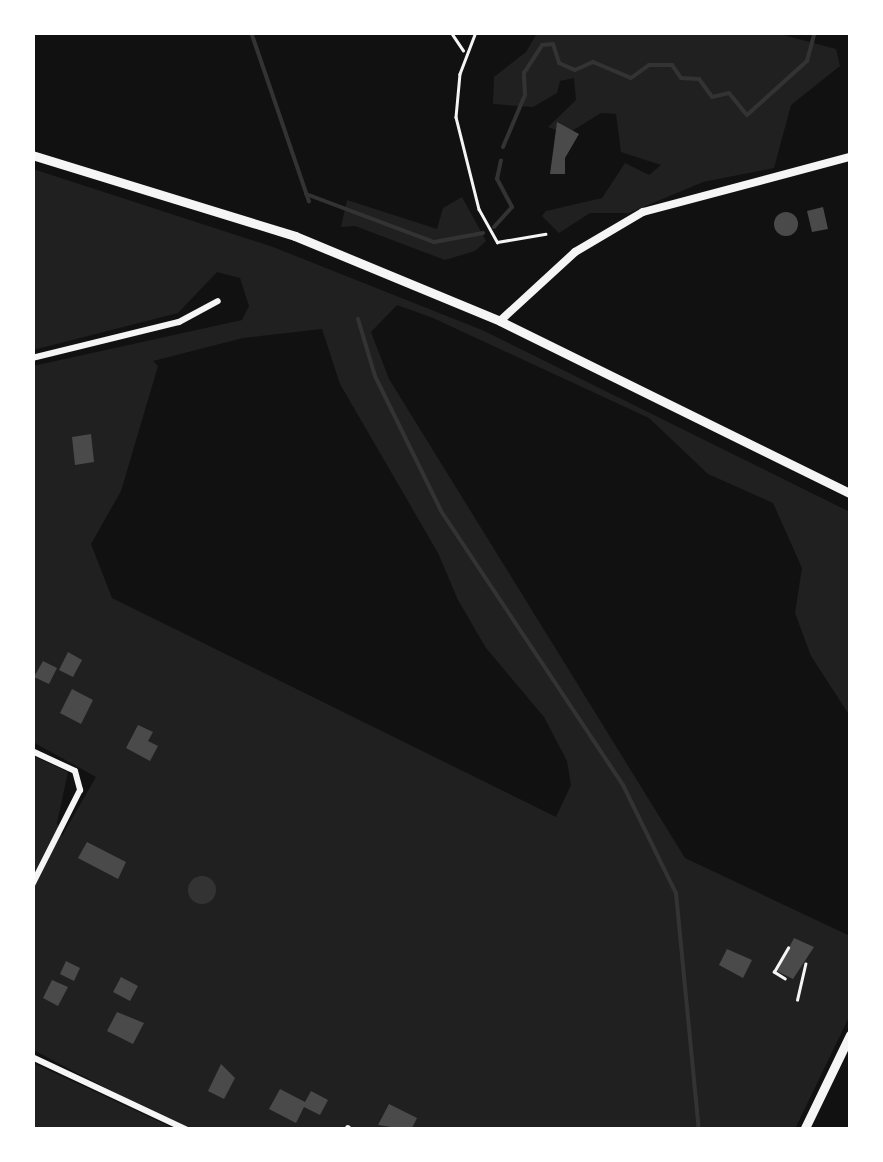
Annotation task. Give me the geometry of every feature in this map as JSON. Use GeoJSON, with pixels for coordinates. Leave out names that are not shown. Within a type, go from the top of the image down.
{"type":"FeatureCollection","features":[{"type":"Feature","properties":{"kind":"main road"},"geometry":{"type":"LineString","coordinates":[[32,155],[295,236],[500,321],[850,494]]}},
{"type":"Feature","properties":{"kind":"main road"},"geometry":{"type":"LineString","coordinates":[[500,321],[586,244],[643,212],[850,158]]}},
{"type":"Feature","properties":{"kind":"main road"},"geometry":{"type":"LineString","coordinates":[[804,1130],[850,1036]]}},
{"type":"Feature","properties":{"kind":"street"},"geometry":{"type":"LineString","coordinates":[[32,358],[178,322],[218,302]]}},
{"type":"Feature","properties":{"kind":"street"},"geometry":{"type":"LineString","coordinates":[[32,750],[80,778],[76,800],[32,885]]}},
{"type":"Feature","properties":{"kind":"street"},"geometry":{"type":"LineString","coordinates":[[32,1057],[187,1130]]}},
{"type":"Feature","properties":{"kind":"lane"},"geometry":{"type":"LineString","coordinates":[[451,32],[462,50]]}},
{"type":"Feature","properties":{"kind":"lane"},"geometry":{"type":"LineString","coordinates":[[476,32],[460,74],[456,117],[479,209],[497,242],[545,234]]}},
{"type":"Feature","properties":{"kind":"path"},"geometry":{"type":"LineString","coordinates":[[785,979],[774,972],[788,948]]}},
{"type":"Feature","properties":{"kind":"path"},"geometry":{"type":"LineString","coordinates":[[798,1000],[806,964]]}},
{"type":"Feature","properties":{"kind":"shaded area"},"geometry":{"type":"Polygon","coordinates":[[[537,33],[776,33],[836,49],[840,66],[791,105],[774,168],[703,182],[629,213],[590,213],[559,233],[542,216],[546,211],[602,198],[625,163],[649,175],[661,165],[621,152],[616,114],[601,113],[567,134],[548,127],[576,100],[574,78],[560,81],[557,93],[533,107],[493,104],[494,77],[526,52],[537,33]]]}},
{"type":"Feature","properties":{"kind":"shaded area"},"geometry":{"type":"Polygon","coordinates":[[[33,169],[273,247],[482,330],[850,512],[850,716],[811,656],[795,613],[802,568],[773,503],[708,474],[649,418],[433,318],[397,305],[371,332],[389,379],[685,858],[850,936],[850,1015],[795,1129],[185,1129],[33,1050],[33,756],[68,772],[57,823],[62,836],[96,777],[33,742],[33,366],[242,320],[249,306],[240,278],[217,272],[178,313],[33,350],[33,169]],[[322,329],[243,338],[153,361],[158,366],[121,491],[91,544],[112,598],[556,817],[571,785],[567,761],[544,717],[486,648],[458,600],[438,553],[340,384],[322,329]]]}},
{"type":"Feature","properties":{"kind":"shaded area"},"geometry":{"type":"Polygon","coordinates":[[[462,197],[486,241],[475,251],[445,260],[355,226],[341,227],[347,200],[437,229],[443,208],[462,197]]]}},
{"type":"Feature","properties":{"kind":"shaded area"},"geometry":{"type":"Polygon","coordinates":[[[202,876],[212,880],[216,890],[212,900],[202,904],[192,900],[188,890],[192,880],[202,876]]]}},
{"type":"Feature","properties":{"kind":"shaded area"},"geometry":{"type":"Polygon","coordinates":[[[33,1063],[100,1094],[175,1129],[33,1129],[33,1063]]]}},
{"type":"Feature","properties":{"kind":"building"},"geometry":{"type":"Polygon","coordinates":[[[557,122],[579,134],[565,158],[565,174],[550,174],[557,122]]]}},
{"type":"Feature","properties":{"kind":"building"},"geometry":{"type":"Polygon","coordinates":[[[823,207],[828,229],[812,232],[807,211],[823,207]]]}},
{"type":"Feature","properties":{"kind":"building"},"geometry":{"type":"Polygon","coordinates":[[[786,212],[795,215],[795,233],[786,236],[777,233],[774,224],[777,215],[786,212]]]}},
{"type":"Feature","properties":{"kind":"building"},"geometry":{"type":"Polygon","coordinates":[[[91,434],[94,462],[75,465],[72,437],[91,434]]]}},
{"type":"Feature","properties":{"kind":"building"},"geometry":{"type":"Polygon","coordinates":[[[68,652],[82,660],[73,677],[59,670],[68,652]]]}},
{"type":"Feature","properties":{"kind":"building"},"geometry":{"type":"Polygon","coordinates":[[[43,661],[57,668],[49,684],[34,677],[43,661]]]}},
{"type":"Feature","properties":{"kind":"building"},"geometry":{"type":"Polygon","coordinates":[[[72,689],[93,700],[81,724],[60,713],[72,689]]]}},
{"type":"Feature","properties":{"kind":"building"},"geometry":{"type":"Polygon","coordinates":[[[138,725],[153,732],[148,741],[158,746],[150,761],[126,748],[138,725]]]}},
{"type":"Feature","properties":{"kind":"building"},"geometry":{"type":"Polygon","coordinates":[[[87,842],[126,862],[118,879],[78,858],[87,842]]]}},
{"type":"Feature","properties":{"kind":"building"},"geometry":{"type":"Polygon","coordinates":[[[794,938],[814,947],[793,979],[777,971],[794,938]]]}},
{"type":"Feature","properties":{"kind":"building"},"geometry":{"type":"Polygon","coordinates":[[[727,949],[752,960],[743,978],[719,965],[727,949]]]}},
{"type":"Feature","properties":{"kind":"building"},"geometry":{"type":"Polygon","coordinates":[[[66,961],[80,968],[74,981],[60,974],[66,961]]]}},
{"type":"Feature","properties":{"kind":"building"},"geometry":{"type":"Polygon","coordinates":[[[121,977],[138,986],[130,1001],[113,992],[121,977]]]}},
{"type":"Feature","properties":{"kind":"building"},"geometry":{"type":"Polygon","coordinates":[[[52,980],[68,987],[58,1006],[43,998],[52,980]]]}},
{"type":"Feature","properties":{"kind":"building"},"geometry":{"type":"Polygon","coordinates":[[[117,1012],[144,1023],[133,1044],[107,1031],[117,1012]]]}},
{"type":"Feature","properties":{"kind":"building"},"geometry":{"type":"Polygon","coordinates":[[[221,1064],[235,1078],[224,1099],[208,1091],[221,1064]]]}},
{"type":"Feature","properties":{"kind":"building"},"geometry":{"type":"Polygon","coordinates":[[[280,1089],[305,1102],[311,1091],[328,1100],[320,1115],[304,1107],[296,1123],[269,1109],[280,1089]]]}},
{"type":"Feature","properties":{"kind":"building"},"geometry":{"type":"Polygon","coordinates":[[[389,1104],[417,1118],[411,1130],[378,1125],[389,1104]]]}},
{"type":"Feature","properties":{"kind":"waterway"},"geometry":{"type":"LineString","coordinates":[[251,32],[309,201]]}},
{"type":"Feature","properties":{"kind":"waterway"},"geometry":{"type":"LineString","coordinates":[[503,147],[525,95],[524,73],[542,45],[553,44],[559,63],[575,70],[593,62],[631,78],[649,65],[672,65],[681,78],[699,79],[712,97],[729,93],[747,115],[807,61],[815,32]]}},
{"type":"Feature","properties":{"kind":"waterway"},"geometry":{"type":"LineString","coordinates":[[494,227],[512,207],[497,179],[501,160]]}},
{"type":"Feature","properties":{"kind":"waterway"},"geometry":{"type":"LineString","coordinates":[[306,194],[434,242],[483,233]]}},
{"type":"Feature","properties":{"kind":"waterway"},"geometry":{"type":"LineString","coordinates":[[358,319],[375,376],[441,511],[623,785],[676,893],[699,1130]]}}]}
